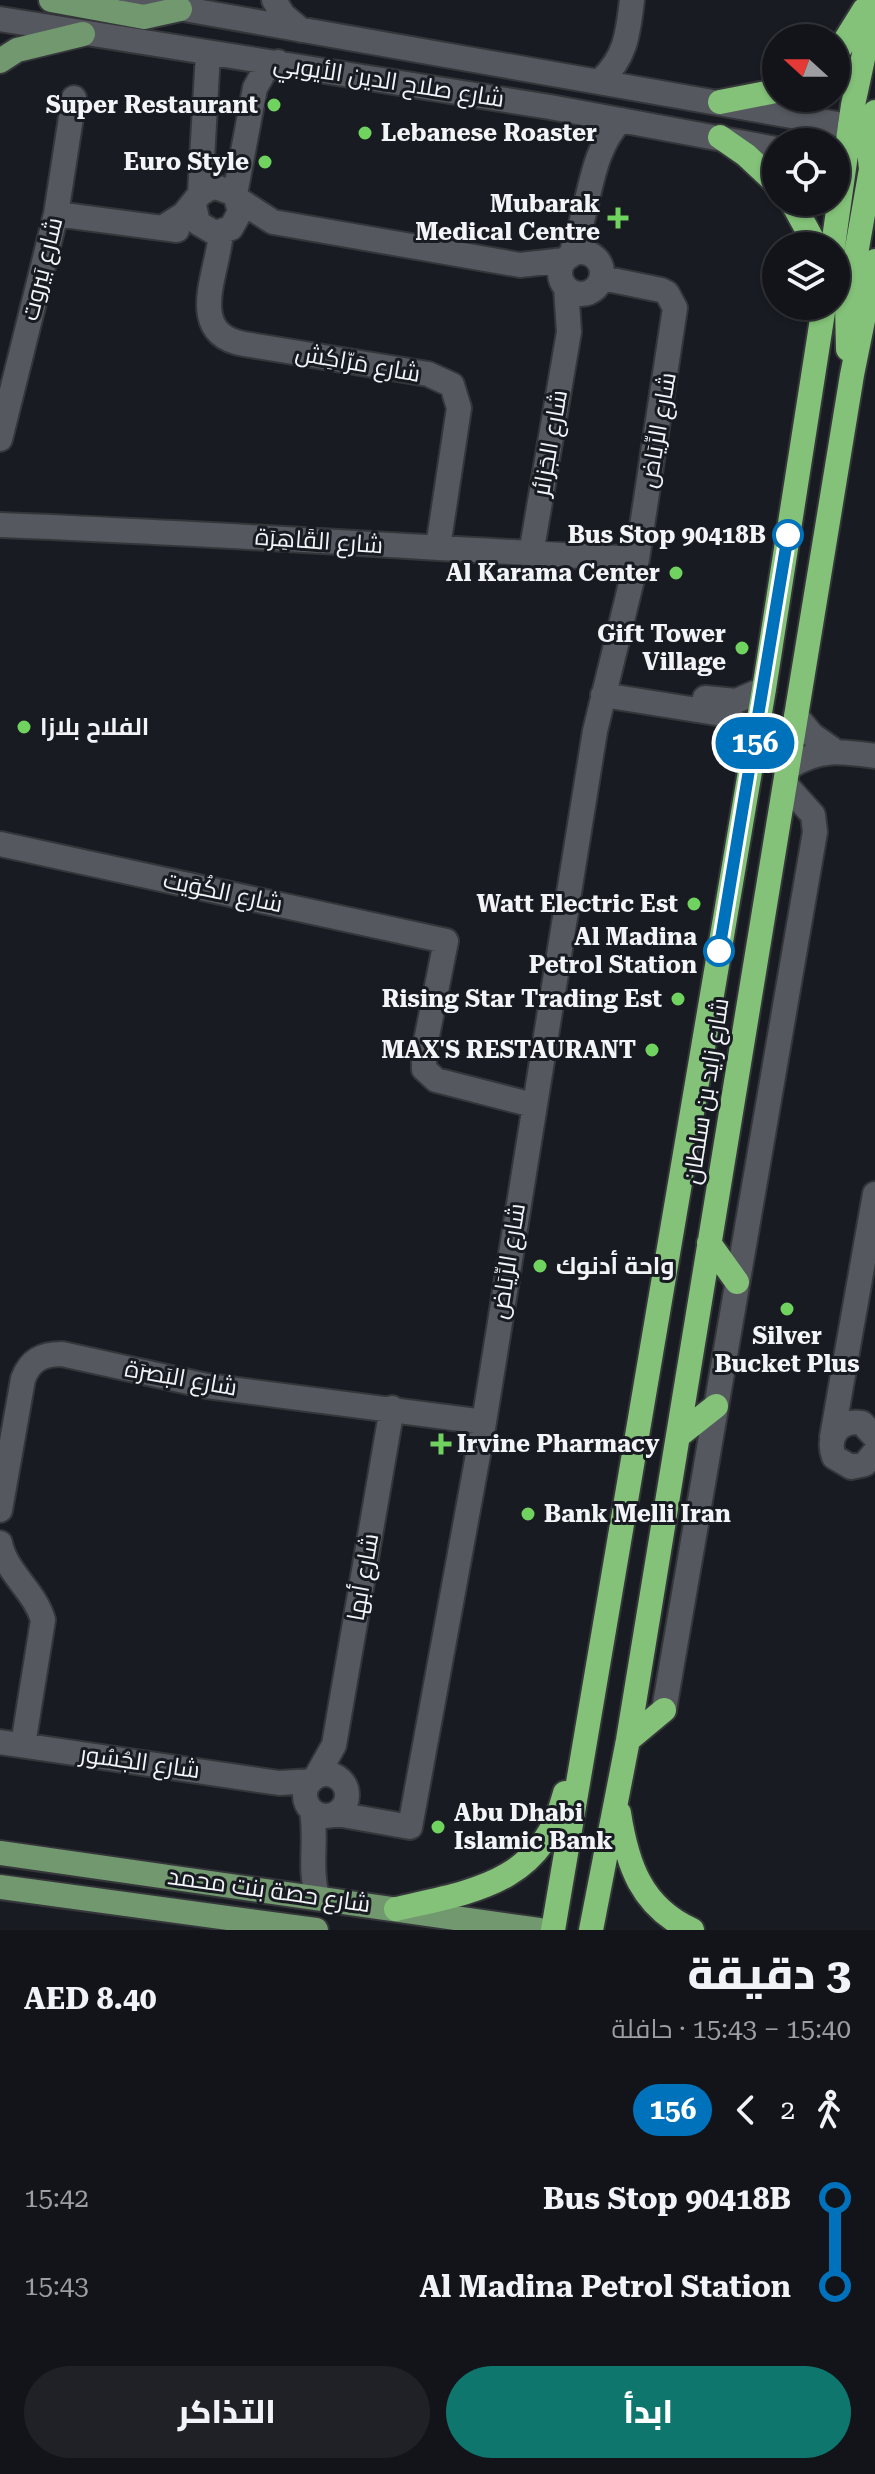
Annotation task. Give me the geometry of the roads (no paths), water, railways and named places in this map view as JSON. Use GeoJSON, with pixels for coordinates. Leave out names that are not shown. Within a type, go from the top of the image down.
{"type":"FeatureCollection","features":[{"type":"Feature","properties":{"kind":"highway"},"geometry":{"type":"LineString","coordinates":[[850,36],[867,0]]}},
{"type":"Feature","properties":{"kind":"highway"},"geometry":{"type":"LineString","coordinates":[[852,375],[847,305],[870,141],[875,3]]}},
{"type":"Feature","properties":{"kind":"highway"},"geometry":{"type":"LineString","coordinates":[[720,102],[762,94]]}},
{"type":"Feature","properties":{"kind":"highway"},"geometry":{"type":"LineString","coordinates":[[720,137],[762,170]]}},
{"type":"Feature","properties":{"kind":"highway"},"geometry":{"type":"LineString","coordinates":[[850,156],[870,141]]}},
{"type":"Feature","properties":{"kind":"highway","name":"شارع زايد بن سلطان"},"geometry":{"type":"LineString","coordinates":[[591,1930],[628,1740],[852,375],[875,261]]}},
{"type":"Feature","properties":{"kind":"highway","name":"شارع زايد بن سلطان"},"geometry":{"type":"LineString","coordinates":[[553,1930],[603,1651],[764,689],[822,320]]}},
{"type":"Feature","properties":{"kind":"highway"},"geometry":{"type":"LineString","coordinates":[[709,1243],[737,1282]]}},
{"type":"Feature","properties":{"kind":"highway"},"geometry":{"type":"LineString","coordinates":[[678,1436],[716,1406]]}},
{"type":"Feature","properties":{"kind":"highway"},"geometry":{"type":"LineString","coordinates":[[396,1909],[456,1896],[509,1877],[546,1840],[560,1815],[603,1651]]}},
{"type":"Feature","properties":{"kind":"highway"},"geometry":{"type":"LineString","coordinates":[[628,1740],[664,1710]]}},
{"type":"Feature","properties":{"kind":"highway"},"geometry":{"type":"LineString","coordinates":[[616,1795],[624,1845],[642,1891],[662,1913],[692,1930]]}},
{"type":"Feature","properties":{"kind":"main road"},"geometry":{"type":"LineString","coordinates":[[51,0],[144,17],[180,9]]}},
{"type":"Feature","properties":{"kind":"main road"},"geometry":{"type":"LineString","coordinates":[[0,61],[17,50],[83,34]]}},
{"type":"Feature","properties":{"kind":"main road","name":"شارع حصة بنت محمد"},"geometry":{"type":"LineString","coordinates":[[0,1853],[539,1930]]}},
{"type":"Feature","properties":{"kind":"main road","name":"شارع حصة بنت محمد"},"geometry":{"type":"LineString","coordinates":[[0,1887],[316,1930]]}},
{"type":"Feature","properties":{"kind":"street","name":"شارع صلاح الدين الأيوبي"},"geometry":{"type":"LineString","coordinates":[[133,0],[239,21],[649,88],[720,102],[870,141]]}},
{"type":"Feature","properties":{"kind":"street"},"geometry":{"type":"LineString","coordinates":[[239,21],[258,0]]}},
{"type":"Feature","properties":{"kind":"street"},"geometry":{"type":"LineString","coordinates":[[274,0],[283,15],[301,30]]}},
{"type":"Feature","properties":{"kind":"street"},"geometry":{"type":"LineString","coordinates":[[632,0],[627,43],[634,68],[649,88]]}},
{"type":"Feature","properties":{"kind":"street","name":"شارع صلاح الدين الأيوبي"},"geometry":{"type":"LineString","coordinates":[[0,19],[278,62],[762,146]]}},
{"type":"Feature","properties":{"kind":"street"},"geometry":{"type":"LineString","coordinates":[[601,80],[612,70],[627,43]]}},
{"type":"Feature","properties":{"kind":"street"},"geometry":{"type":"LineString","coordinates":[[208,53],[210,220]]}},
{"type":"Feature","properties":{"kind":"street"},"geometry":{"type":"LineString","coordinates":[[210,220],[239,218],[237,197],[255,88],[264,72],[278,62]]}},
{"type":"Feature","properties":{"kind":"street","name":"شارع بَيروت"},"geometry":{"type":"LineString","coordinates":[[0,439],[56,214],[74,98]]}},
{"type":"Feature","properties":{"kind":"street","name":"شارع الجَزائر"},"geometry":{"type":"LineString","coordinates":[[586,115],[598,154]]}},
{"type":"Feature","properties":{"kind":"street","name":"شارع الجَزائر"},"geometry":{"type":"LineString","coordinates":[[531,554],[598,154],[621,120]]}},
{"type":"Feature","properties":{"kind":"street"},"geometry":{"type":"LineString","coordinates":[[850,156],[870,141]]}},
{"type":"Feature","properties":{"kind":"street"},"geometry":{"type":"LineString","coordinates":[[210,220],[213,186],[237,197]]}},
{"type":"Feature","properties":{"kind":"street","name":"شارع الرِّيَاض"},"geometry":{"type":"LineString","coordinates":[[237,197],[273,222]]}},
{"type":"Feature","properties":{"kind":"street","name":"شارع الرِّيَاض"},"geometry":{"type":"LineString","coordinates":[[56,214],[162,228],[210,220],[273,222],[661,290],[667,293],[675,308],[637,559],[605,687],[533,1105],[484,1422],[412,1818]]}},
{"type":"Feature","properties":{"kind":"street","name":"شارع مَرّاكِش"},"geometry":{"type":"LineString","coordinates":[[210,220],[213,265],[211,323],[230,342],[428,374],[452,385],[459,408],[438,547]]}},
{"type":"Feature","properties":{"kind":"street","name":"شارع القَاهِرَة"},"geometry":{"type":"LineString","coordinates":[[0,525],[637,559]]}},
{"type":"Feature","properties":{"kind":"street"},"geometry":{"type":"LineString","coordinates":[[605,687],[727,702],[764,689]]}},
{"type":"Feature","properties":{"kind":"street"},"geometry":{"type":"LineString","coordinates":[[605,687],[722,714],[739,724],[754,746]]}},
{"type":"Feature","properties":{"kind":"street"},"geometry":{"type":"LineString","coordinates":[[796,716],[812,735],[832,749]]}},
{"type":"Feature","properties":{"kind":"street"},"geometry":{"type":"LineString","coordinates":[[664,1710],[815,826],[813,815],[787,776],[809,755],[832,749],[875,756]]}},
{"type":"Feature","properties":{"kind":"street","name":"شارع الكُوَيت"},"geometry":{"type":"LineString","coordinates":[[0,844],[446,941],[424,1051],[424,1069],[436,1080],[533,1105]]}},
{"type":"Feature","properties":{"kind":"street"},"geometry":{"type":"LineString","coordinates":[[875,1194],[846,1374],[832,1437],[832,1450],[845,1465],[865,1464],[875,1452]]}},
{"type":"Feature","properties":{"kind":"street","name":"شارع البَصرَة"},"geometry":{"type":"LineString","coordinates":[[0,1510],[23,1379],[30,1364],[43,1356],[62,1354],[207,1386],[484,1422]]}},
{"type":"Feature","properties":{"kind":"street"},"geometry":{"type":"LineString","coordinates":[[846,1374],[868,1430]]}},
{"type":"Feature","properties":{"kind":"street","name":"شارع أبها"},"geometry":{"type":"LineString","coordinates":[[317,1896],[313,1854],[392,1408]]}},
{"type":"Feature","properties":{"kind":"street"},"geometry":{"type":"LineString","coordinates":[[832,1437],[848,1422],[868,1430]]}},
{"type":"Feature","properties":{"kind":"street"},"geometry":{"type":"LineString","coordinates":[[0,1543],[9,1566],[40,1608],[43,1620],[11,1744]]}},
{"type":"Feature","properties":{"kind":"street","name":"شارع الجُسُور"},"geometry":{"type":"LineString","coordinates":[[11,1744],[279,1783],[412,1818]]}},
{"type":"Feature","properties":{"kind":"street"},"geometry":{"type":"LineString","coordinates":[[290,1894],[313,1854]]}},
{"type":"Feature","properties":{"kind":"place","name":"Super Restaurant"},"geometry":{"type":"Point","coordinates":[274,105]}},
{"type":"Feature","properties":{"kind":"place","name":"Lebanese Roaster"},"geometry":{"type":"Point","coordinates":[365,133]}},
{"type":"Feature","properties":{"kind":"place","name":"Euro Style"},"geometry":{"type":"Point","coordinates":[265,162]}},
{"type":"Feature","properties":{"kind":"place","name":"Mubarak Medical Centre"},"geometry":{"type":"Point","coordinates":[618,218]}},
{"type":"Feature","properties":{"kind":"place","name":"Bus Stop 90418B"},"geometry":{"type":"Point","coordinates":[788,535]}},
{"type":"Feature","properties":{"kind":"place","name":"Al Karama Center"},"geometry":{"type":"Point","coordinates":[676,573]}},
{"type":"Feature","properties":{"kind":"place","name":"Gift Tower Village"},"geometry":{"type":"Point","coordinates":[742,648]}},
{"type":"Feature","properties":{"kind":"place","name":"الفلاح بلازا"},"geometry":{"type":"Point","coordinates":[24,727]}},
{"type":"Feature","properties":{"kind":"place","name":"Watt Electric Est"},"geometry":{"type":"Point","coordinates":[694,904]}},
{"type":"Feature","properties":{"kind":"place","name":"Al Madina Petrol Station"},"geometry":{"type":"Point","coordinates":[719,951]}},
{"type":"Feature","properties":{"kind":"place","name":"Rising Star Trading Est"},"geometry":{"type":"Point","coordinates":[678,999]}},
{"type":"Feature","properties":{"kind":"place","name":"MAX'S RESTAURANT"},"geometry":{"type":"Point","coordinates":[652,1050]}},
{"type":"Feature","properties":{"kind":"place","name":"واحة أدنوك"},"geometry":{"type":"Point","coordinates":[540,1266]}},
{"type":"Feature","properties":{"kind":"place","name":"Silver Bucket Plus"},"geometry":{"type":"Point","coordinates":[787,1309]}},
{"type":"Feature","properties":{"kind":"place","name":"Irvine Pharmacy"},"geometry":{"type":"Point","coordinates":[441,1444]}},
{"type":"Feature","properties":{"kind":"place","name":"Bank Melli Iran"},"geometry":{"type":"Point","coordinates":[528,1514]}},
{"type":"Feature","properties":{"kind":"place","name":"Abu Dhabi Islamic Bank"},"geometry":{"type":"Point","coordinates":[438,1827]}}]}
